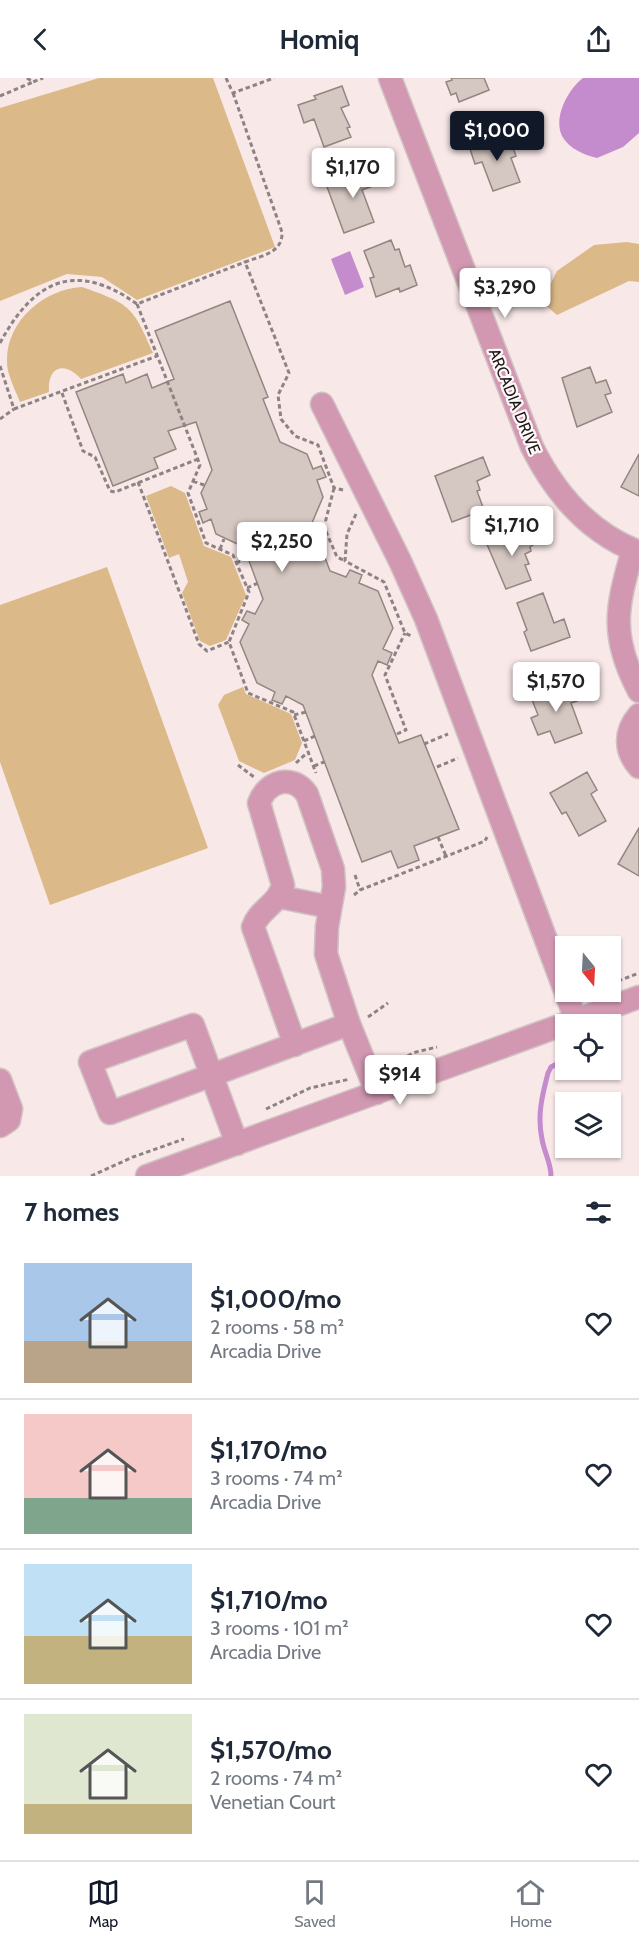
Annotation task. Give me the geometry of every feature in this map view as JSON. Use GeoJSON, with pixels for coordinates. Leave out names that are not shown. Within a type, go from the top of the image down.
{"type":"FeatureCollection","features":[{"type":"Feature","properties":{"kind":"street","name":"ARCADIA DRIVE"},"geometry":{"type":"LineString","coordinates":[[390,78],[532,447],[544,471],[557,491],[577,513],[609,536],[636,551]]}},
{"type":"Feature","properties":{"kind":"street"},"geometry":{"type":"LineString","coordinates":[[322,404],[400,561],[426,619],[574,1014]]}},
{"type":"Feature","properties":{"kind":"street"},"geometry":{"type":"LineString","coordinates":[[636,551],[621,592],[618,636],[628,670],[639,691]]}},
{"type":"Feature","properties":{"kind":"street"},"geometry":{"type":"LineString","coordinates":[[639,714],[628,735],[631,757],[639,767]]}},
{"type":"Feature","properties":{"kind":"street"},"geometry":{"type":"LineString","coordinates":[[295,1045],[253,927],[256,917],[280,897],[283,885],[259,803],[263,791],[275,784],[293,781],[302,786],[307,794],[333,869],[334,886],[340,903],[327,927],[326,954],[359,1021],[377,1093]]}},
{"type":"Feature","properties":{"kind":"street"},"geometry":{"type":"LineString","coordinates":[[280,897],[340,903]]}},
{"type":"Feature","properties":{"kind":"street"},"geometry":{"type":"LineString","coordinates":[[592,1014],[639,997]]}},
{"type":"Feature","properties":{"kind":"street"},"geometry":{"type":"LineString","coordinates":[[237,1144],[213,1074],[193,1024],[90,1062],[110,1113],[213,1074],[359,1021]]}},
{"type":"Feature","properties":{"kind":"street"},"geometry":{"type":"LineString","coordinates":[[147,1176],[555,1028]]}},
{"type":"Feature","properties":{"kind":"street"},"geometry":{"type":"LineString","coordinates":[[0,1080],[11,1109],[9,1120],[0,1126]]}},
{"type":"Feature","properties":{"kind":"path"},"geometry":{"type":"LineString","coordinates":[[27,78],[33,82]]}},
{"type":"Feature","properties":{"kind":"path"},"geometry":{"type":"LineString","coordinates":[[0,96],[43,78]]}},
{"type":"Feature","properties":{"kind":"path"},"geometry":{"type":"LineString","coordinates":[[137,304],[273,252],[280,245],[282,232],[226,78]]}},
{"type":"Feature","properties":{"kind":"path"},"geometry":{"type":"LineString","coordinates":[[233,93],[274,78]]}},
{"type":"Feature","properties":{"kind":"path"},"geometry":{"type":"LineString","coordinates":[[245,262],[289,373],[278,395],[281,419],[296,436],[318,445],[334,488],[324,526],[337,557],[384,582],[405,633],[413,637]]}},
{"type":"Feature","properties":{"kind":"path"},"geometry":{"type":"LineString","coordinates":[[0,343],[14,316],[28,301],[45,288],[62,282],[76,281],[102,285],[137,304],[200,465],[188,493],[206,543],[233,555],[249,592],[229,642],[248,693],[293,712],[318,777]]}},
{"type":"Feature","properties":{"kind":"path"},"geometry":{"type":"LineString","coordinates":[[0,419],[14,409],[158,356]]}},
{"type":"Feature","properties":{"kind":"path"},"geometry":{"type":"LineString","coordinates":[[0,366],[14,409]]}},
{"type":"Feature","properties":{"kind":"path"},"geometry":{"type":"LineString","coordinates":[[0,388],[6,386]]}},
{"type":"Feature","properties":{"kind":"path"},"geometry":{"type":"LineString","coordinates":[[62,393],[83,452],[95,457],[107,488],[115,492],[198,459]]}},
{"type":"Feature","properties":{"kind":"path"},"geometry":{"type":"LineString","coordinates":[[193,481],[204,485]]}},
{"type":"Feature","properties":{"kind":"path"},"geometry":{"type":"LineString","coordinates":[[138,482],[199,644],[207,651],[229,642]]}},
{"type":"Feature","properties":{"kind":"path"},"geometry":{"type":"LineString","coordinates":[[334,488],[349,491]]}},
{"type":"Feature","properties":{"kind":"path"},"geometry":{"type":"LineString","coordinates":[[345,561],[347,534],[356,514]]}},
{"type":"Feature","properties":{"kind":"path"},"geometry":{"type":"LineString","coordinates":[[220,549],[224,539]]}},
{"type":"Feature","properties":{"kind":"path"},"geometry":{"type":"LineString","coordinates":[[236,563],[248,558]]}},
{"type":"Feature","properties":{"kind":"path"},"geometry":{"type":"LineString","coordinates":[[247,588],[258,584]]}},
{"type":"Feature","properties":{"kind":"path"},"geometry":{"type":"LineString","coordinates":[[397,734],[406,730],[385,675],[405,633]]}},
{"type":"Feature","properties":{"kind":"path"},"geometry":{"type":"LineString","coordinates":[[294,715],[306,712]]}},
{"type":"Feature","properties":{"kind":"path"},"geometry":{"type":"LineString","coordinates":[[424,744],[439,739],[454,730]]}},
{"type":"Feature","properties":{"kind":"path"},"geometry":{"type":"LineString","coordinates":[[304,741],[315,736]]}},
{"type":"Feature","properties":{"kind":"path"},"geometry":{"type":"LineString","coordinates":[[437,767],[464,756]]}},
{"type":"Feature","properties":{"kind":"path"},"geometry":{"type":"LineString","coordinates":[[314,766],[324,762]]}},
{"type":"Feature","properties":{"kind":"path"},"geometry":{"type":"LineString","coordinates":[[340,903],[360,890],[485,841],[490,832]]}},
{"type":"Feature","properties":{"kind":"path"},"geometry":{"type":"LineString","coordinates":[[438,837],[446,856]]}},
{"type":"Feature","properties":{"kind":"path"},"geometry":{"type":"LineString","coordinates":[[352,868],[360,890]]}},
{"type":"Feature","properties":{"kind":"path"},"geometry":{"type":"LineString","coordinates":[[621,980],[639,973]]}},
{"type":"Feature","properties":{"kind":"path"},"geometry":{"type":"LineString","coordinates":[[359,1021],[388,1003]]}},
{"type":"Feature","properties":{"kind":"path"},"geometry":{"type":"LineString","coordinates":[[359,1021],[365,1007]]}},
{"type":"Feature","properties":{"kind":"shaded area"},"geometry":{"type":"Polygon","coordinates":[[[99,78],[213,78],[275,247],[137,300],[102,277],[67,274],[0,301],[0,108],[99,78]]]}},
{"type":"Feature","properties":{"kind":"shaded area"},"geometry":{"type":"Polygon","coordinates":[[[583,78],[639,78],[639,133],[623,147],[597,158],[573,148],[565,141],[560,129],[559,121],[567,96],[583,78]]]}},
{"type":"Feature","properties":{"kind":"shaded area"},"geometry":{"type":"Polygon","coordinates":[[[627,242],[639,244],[639,282],[629,281],[557,315],[545,305],[546,293],[557,271],[594,245],[627,242]]]}},
{"type":"Feature","properties":{"kind":"shaded area"},"geometry":{"type":"Polygon","coordinates":[[[350,251],[364,287],[345,295],[331,259],[350,251]]]}},
{"type":"Feature","properties":{"kind":"shaded area"},"geometry":{"type":"Polygon","coordinates":[[[82,287],[111,298],[128,309],[140,325],[153,353],[81,379],[69,370],[58,369],[51,376],[49,392],[20,402],[8,371],[7,355],[10,340],[17,326],[38,303],[67,289],[82,287]]]}},
{"type":"Feature","properties":{"kind":"shaded area"},"geometry":{"type":"Polygon","coordinates":[[[171,486],[185,493],[204,546],[231,557],[246,595],[226,640],[210,646],[200,641],[182,593],[188,582],[179,554],[169,558],[146,496],[171,486]]]}},
{"type":"Feature","properties":{"kind":"shaded area"},"geometry":{"type":"Polygon","coordinates":[[[107,567],[208,848],[50,905],[0,762],[0,605],[107,567]]]}},
{"type":"Feature","properties":{"kind":"shaded area"},"geometry":{"type":"Polygon","coordinates":[[[243,687],[246,694],[291,714],[302,743],[295,760],[264,773],[239,761],[218,705],[224,695],[243,687]]]}},
{"type":"Feature","properties":{"kind":"building"},"geometry":{"type":"Polygon","coordinates":[[[451,78],[484,78],[489,90],[459,102],[456,93],[451,95],[446,82],[452,80],[451,78]]]}},
{"type":"Feature","properties":{"kind":"building"},"geometry":{"type":"Polygon","coordinates":[[[342,86],[349,105],[341,108],[350,127],[347,128],[351,137],[324,147],[314,119],[304,123],[298,105],[316,99],[314,96],[342,86]]]}},
{"type":"Feature","properties":{"kind":"building"},"geometry":{"type":"Polygon","coordinates":[[[493,138],[496,144],[510,139],[516,156],[511,158],[520,182],[493,191],[482,162],[475,164],[469,146],[493,138]]]}},
{"type":"Feature","properties":{"kind":"building"},"geometry":{"type":"Polygon","coordinates":[[[371,167],[378,184],[362,190],[374,222],[344,233],[326,184],[371,167]]]}},
{"type":"Feature","properties":{"kind":"building"},"geometry":{"type":"Polygon","coordinates":[[[391,240],[395,250],[399,249],[405,267],[410,265],[417,285],[400,292],[399,288],[376,297],[370,278],[374,277],[364,251],[391,240]]]}},
{"type":"Feature","properties":{"kind":"building"},"geometry":{"type":"Polygon","coordinates":[[[230,301],[268,397],[263,399],[280,442],[307,454],[313,469],[321,466],[326,477],[317,480],[323,497],[312,523],[330,571],[346,577],[350,570],[362,575],[359,583],[378,591],[393,628],[383,649],[392,653],[387,665],[378,661],[372,675],[399,743],[421,735],[459,829],[414,846],[419,860],[398,868],[391,851],[362,862],[303,705],[286,696],[282,704],[272,700],[275,692],[257,683],[240,642],[249,624],[242,620],[247,611],[255,614],[263,599],[244,547],[216,534],[211,519],[203,523],[199,512],[207,509],[201,493],[212,470],[196,422],[168,431],[176,449],[154,458],[158,468],[113,486],[76,392],[123,374],[126,383],[147,374],[152,388],[174,379],[155,331],[230,301]]]}},
{"type":"Feature","properties":{"kind":"building"},"geometry":{"type":"Polygon","coordinates":[[[590,367],[596,383],[606,380],[611,393],[605,395],[612,412],[577,427],[562,378],[590,367]]]}},
{"type":"Feature","properties":{"kind":"building"},"geometry":{"type":"Polygon","coordinates":[[[639,454],[639,496],[621,487],[639,454]]]}},
{"type":"Feature","properties":{"kind":"building"},"geometry":{"type":"Polygon","coordinates":[[[483,457],[490,475],[477,481],[480,490],[477,491],[484,510],[452,522],[435,476],[483,457]]]}},
{"type":"Feature","properties":{"kind":"building"},"geometry":{"type":"Polygon","coordinates":[[[526,527],[533,545],[530,547],[531,551],[525,554],[529,564],[525,565],[531,580],[506,589],[486,542],[526,527]]]}},
{"type":"Feature","properties":{"kind":"building"},"geometry":{"type":"Polygon","coordinates":[[[543,593],[554,623],[564,619],[570,637],[531,651],[524,632],[527,630],[517,603],[543,593]]]}},
{"type":"Feature","properties":{"kind":"building"},"geometry":{"type":"Polygon","coordinates":[[[570,683],[577,701],[571,703],[582,733],[555,743],[550,731],[538,735],[531,718],[538,715],[531,697],[570,683]]]}},
{"type":"Feature","properties":{"kind":"building"},"geometry":{"type":"Polygon","coordinates":[[[587,772],[597,790],[591,794],[606,821],[579,836],[566,812],[562,814],[550,793],[587,772]]]}},
{"type":"Feature","properties":{"kind":"building"},"geometry":{"type":"Polygon","coordinates":[[[639,828],[639,876],[618,864],[639,828]]]}},
{"type":"Feature","properties":{"kind":"waterway"},"geometry":{"type":"LineString","coordinates":[[551,1176],[540,1122],[548,1073],[555,1065]]}}]}
